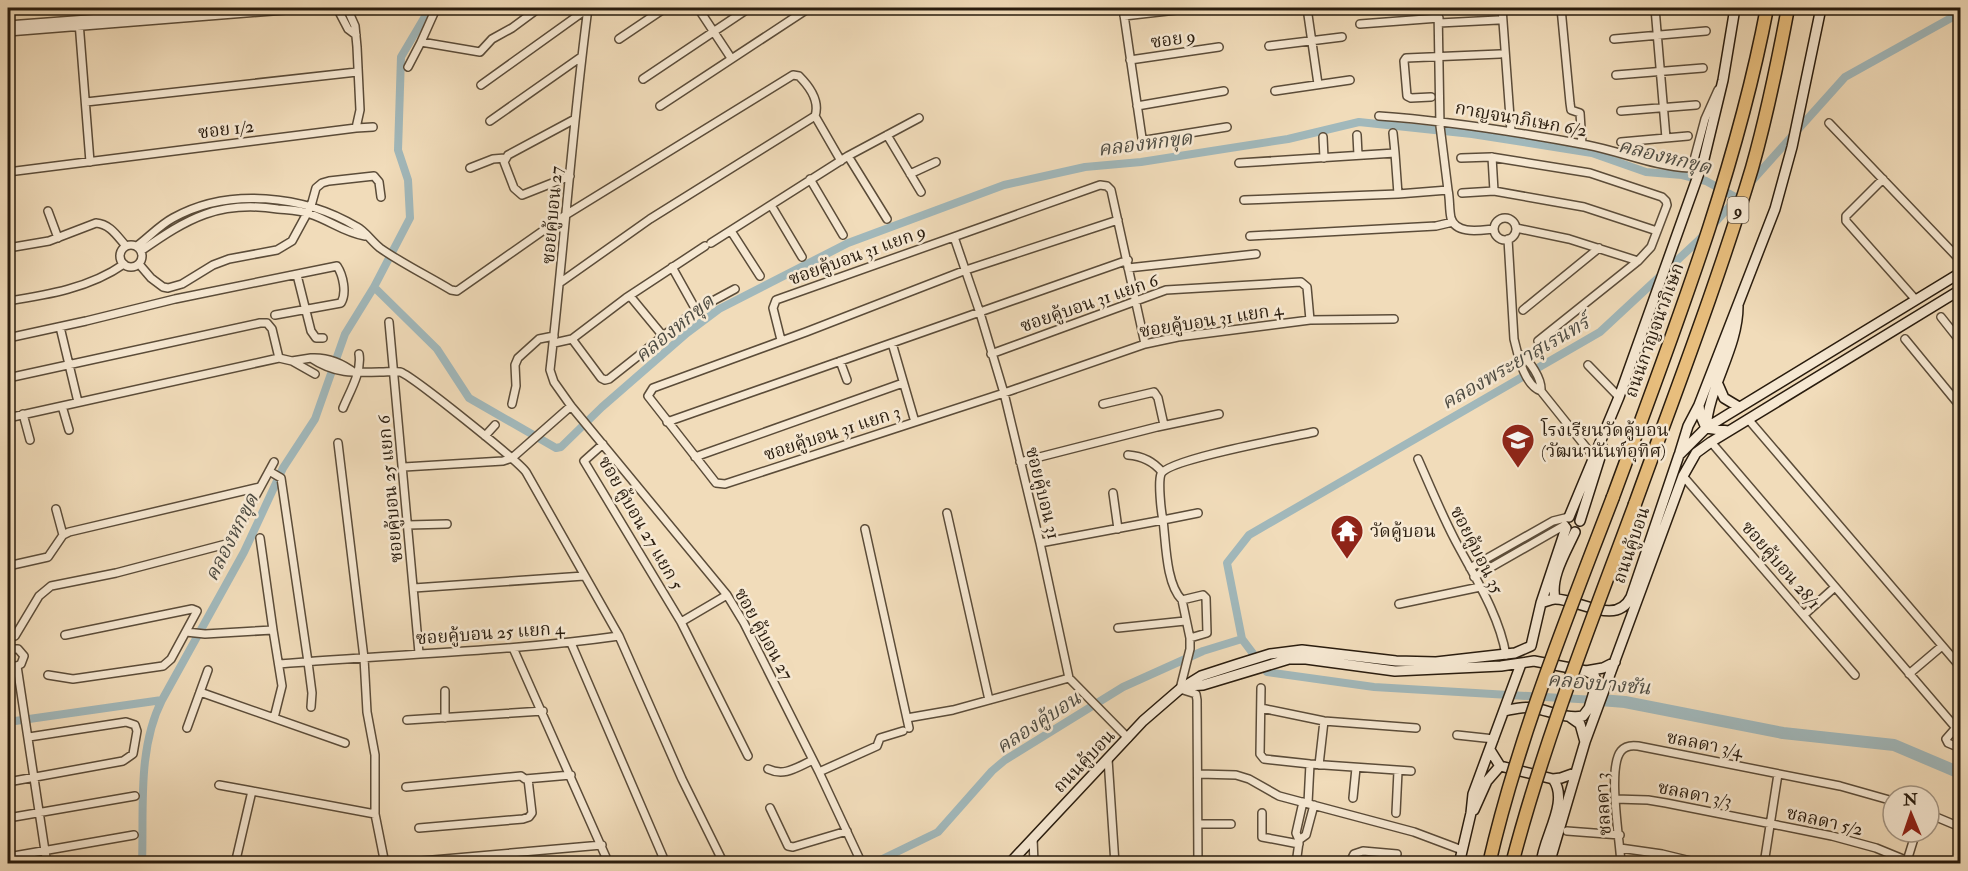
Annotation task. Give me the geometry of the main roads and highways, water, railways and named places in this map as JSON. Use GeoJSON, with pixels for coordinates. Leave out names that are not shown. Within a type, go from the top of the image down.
{"type":"FeatureCollection","features":[{"type":"Feature","properties":{"kind":"highway","name":"ถนนกาญจนาภิเษก"},"geometry":{"type":"LineString","coordinates":[[1489,864],[1507,790],[1536,702],[1613,497],[1720,195],[1746,102],[1767,8]]}},
{"type":"Feature","properties":{"kind":"highway","name":"9"},"geometry":{"type":"LineString","coordinates":[[1512,864],[1541,761],[1704,311],[1752,168],[1768,108],[1788,8]]}},
{"type":"Feature","properties":{"kind":"main road"},"geometry":{"type":"LineString","coordinates":[[1556,599],[1555,581],[1569,526],[1575,517],[1580,521],[1607,428],[1704,159],[1723,80],[1735,8]]}},
{"type":"Feature","properties":{"kind":"main road"},"geometry":{"type":"LineString","coordinates":[[1680,455],[1688,426],[1699,405],[1775,209],[1792,147],[1821,8]]}},
{"type":"Feature","properties":{"kind":"main road","name":"ถนนคู้บอน"},"geometry":{"type":"LineString","coordinates":[[1613,611],[1626,606],[1631,597],[1680,455],[1706,428],[1960,273]]}},
{"type":"Feature","properties":{"kind":"main road","name":"ถนนคู้บอน"},"geometry":{"type":"LineString","coordinates":[[1273,658],[1306,659],[1395,671],[1520,668],[1534,661],[1586,671],[1603,668],[1615,662],[1624,632],[1640,597],[1683,476],[1692,458],[1702,448],[1728,431],[1960,290]]}},
{"type":"Feature","properties":{"kind":"main road"},"geometry":{"type":"LineString","coordinates":[[1702,448],[1709,403],[1734,332],[1738,306]]}},
{"type":"Feature","properties":{"kind":"main road"},"geometry":{"type":"LineString","coordinates":[[1717,382],[1724,398],[1739,407]]}},
{"type":"Feature","properties":{"kind":"main road"},"geometry":{"type":"LineString","coordinates":[[1699,405],[1706,428]]}},
{"type":"Feature","properties":{"kind":"main road"},"geometry":{"type":"LineString","coordinates":[[1534,661],[1531,645],[1541,603],[1593,456],[1607,428]]}},
{"type":"Feature","properties":{"kind":"main road"},"geometry":{"type":"LineString","coordinates":[[1706,428],[1728,431]]}},
{"type":"Feature","properties":{"kind":"main road"},"geometry":{"type":"LineString","coordinates":[[1541,603],[1556,599],[1613,611],[1624,632]]}},
{"type":"Feature","properties":{"kind":"main road","name":"ถนนคู้บอน"},"geometry":{"type":"LineString","coordinates":[[1009,864],[1143,721],[1201,676],[1240,669],[1302,650],[1413,662],[1506,655],[1522,651],[1531,645]]}},
{"type":"Feature","properties":{"kind":"main road"},"geometry":{"type":"LineString","coordinates":[[1549,864],[1593,709],[1600,688],[1615,662]]}},
{"type":"Feature","properties":{"kind":"main road"},"geometry":{"type":"LineString","coordinates":[[1472,813],[1473,794],[1520,668]]}},
{"type":"Feature","properties":{"kind":"main road"},"geometry":{"type":"LineString","coordinates":[[1586,671],[1596,678],[1600,688]]}},
{"type":"Feature","properties":{"kind":"main road"},"geometry":{"type":"LineString","coordinates":[[1504,711],[1532,707],[1568,716],[1583,716],[1593,709]]}},
{"type":"Feature","properties":{"kind":"main road"},"geometry":{"type":"LineString","coordinates":[[1568,716],[1580,724],[1585,742]]}},
{"type":"Feature","properties":{"kind":"main road"},"geometry":{"type":"LineString","coordinates":[[1490,750],[1500,766],[1553,779],[1575,773]]}},
{"type":"Feature","properties":{"kind":"main road"},"geometry":{"type":"LineString","coordinates":[[1459,864],[1472,813],[1487,781],[1500,766]]}},
{"type":"Feature","properties":{"kind":"main road"},"geometry":{"type":"LineString","coordinates":[[1541,864],[1543,847],[1559,801],[1560,793],[1553,779]]}},
{"type":"Feature","properties":{"kind":"waterway"},"geometry":{"type":"LineString","coordinates":[[374,287],[410,218],[408,180],[398,150],[401,57],[430,8]]}},
{"type":"Feature","properties":{"kind":"waterway","name":"คลองพระยาสุเรนทร์"},"geometry":{"type":"LineString","coordinates":[[1750,183],[1845,77],[1960,13]]}},
{"type":"Feature","properties":{"kind":"waterway","name":"คลองหกขุด"},"geometry":{"type":"LineString","coordinates":[[8,722],[162,700],[244,552],[283,468],[315,419],[345,334],[374,287],[437,349],[469,398],[556,448],[561,447],[602,407],[687,333],[719,309],[848,243],[1004,185],[1085,167],[1141,162],[1288,139],[1359,122],[1472,134],[1592,153],[1646,172],[1682,175],[1706,181],[1737,198]]}},
{"type":"Feature","properties":{"kind":"waterway","name":"คลองพระยาสุเรนทร์"},"geometry":{"type":"LineString","coordinates":[[1595,700],[1374,687],[1267,672],[1242,639],[1227,563],[1249,535],[1600,332],[1699,240],[1740,195]]}},
{"type":"Feature","properties":{"kind":"waterway","name":"คลองคู้บอน"},"geometry":{"type":"LineString","coordinates":[[872,864],[938,832],[992,771],[1005,760],[1123,687],[1203,651],[1242,639]]}},
{"type":"Feature","properties":{"kind":"waterway"},"geometry":{"type":"LineString","coordinates":[[142,864],[145,759],[154,719],[162,700]]}},
{"type":"Feature","properties":{"kind":"waterway","name":"คลองบางชัน"},"geometry":{"type":"LineString","coordinates":[[1600,700],[1625,702],[1783,733],[1894,745],[1960,773]]}},
{"type":"Feature","properties":{"kind":"place","name":"โรงเรียนวัดคู้บอน (วัฒนานันท์อุทิศ)"},"geometry":{"type":"Point","coordinates":[1518,469]}},
{"type":"Feature","properties":{"kind":"place","name":"วัดคู้บอน"},"geometry":{"type":"Point","coordinates":[1347,560]}}]}
